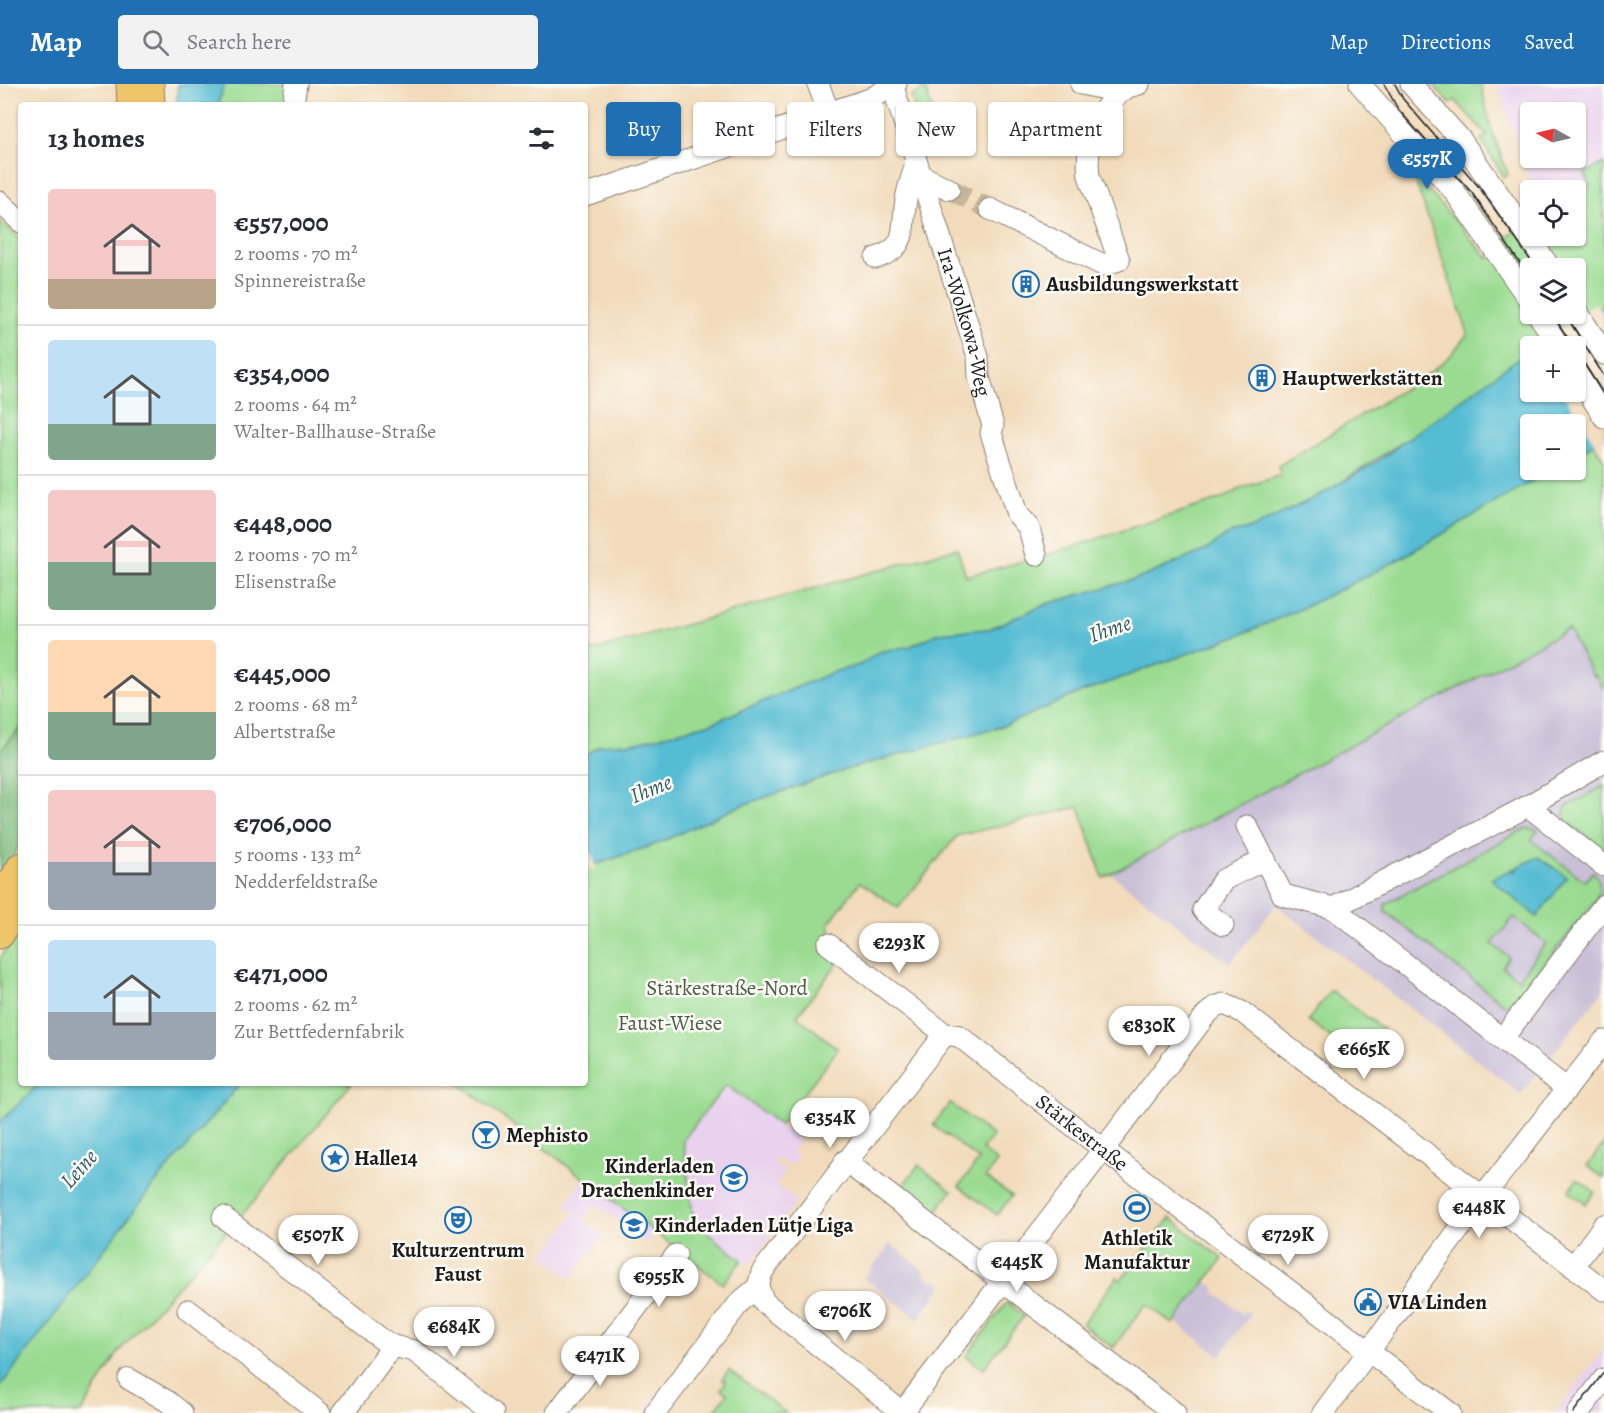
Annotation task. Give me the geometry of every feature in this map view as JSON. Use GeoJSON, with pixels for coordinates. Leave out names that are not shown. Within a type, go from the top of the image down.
{"type":"FeatureCollection","features":[{"type":"Feature","properties":{"kind":"main road"},"geometry":{"type":"LineString","coordinates":[[130,84],[131,102]]}},
{"type":"Feature","properties":{"kind":"main road"},"geometry":{"type":"LineString","coordinates":[[150,84],[151,102]]}},
{"type":"Feature","properties":{"kind":"main road"},"geometry":{"type":"LineString","coordinates":[[0,902],[18,871]]}},
{"type":"Feature","properties":{"kind":"main road"},"geometry":{"type":"LineString","coordinates":[[0,935],[18,907]]}},
{"type":"Feature","properties":{"kind":"street"},"geometry":{"type":"LineString","coordinates":[[138,84],[140,102]]}},
{"type":"Feature","properties":{"kind":"street"},"geometry":{"type":"LineString","coordinates":[[293,102],[296,84]]}},
{"type":"Feature","properties":{"kind":"street"},"geometry":{"type":"LineString","coordinates":[[818,84],[825,102]]}},
{"type":"Feature","properties":{"kind":"street"},"geometry":{"type":"LineString","coordinates":[[1081,84],[1107,91],[1132,87]]}},
{"type":"Feature","properties":{"kind":"street"},"geometry":{"type":"LineString","coordinates":[[1411,84],[1461,140],[1543,258]]}},
{"type":"Feature","properties":{"kind":"street"},"geometry":{"type":"LineString","coordinates":[[861,102],[894,85]]}},
{"type":"Feature","properties":{"kind":"street","name":"Ira-Wolkowa-Weg"},"geometry":{"type":"LineString","coordinates":[[894,85],[978,357],[979,377],[993,426],[991,433],[1017,514],[1029,528],[1036,555]]}},
{"type":"Feature","properties":{"kind":"street"},"geometry":{"type":"LineString","coordinates":[[1362,85],[1454,191],[1520,285]]}},
{"type":"Feature","properties":{"kind":"street"},"geometry":{"type":"LineString","coordinates":[[990,209],[1103,265],[1119,260],[1089,176],[1088,162],[1093,135],[1103,111],[1116,95],[1132,87]]}},
{"type":"Feature","properties":{"kind":"street"},"geometry":{"type":"LineString","coordinates":[[588,194],[787,127]]}},
{"type":"Feature","properties":{"kind":"street"},"geometry":{"type":"LineString","coordinates":[[876,258],[894,251],[902,237],[906,202],[918,168],[949,189]]}},
{"type":"Feature","properties":{"kind":"street"},"geometry":{"type":"LineString","coordinates":[[0,202],[18,219]]}},
{"type":"Feature","properties":{"kind":"street"},"geometry":{"type":"LineString","coordinates":[[1585,324],[1604,354]]}},
{"type":"Feature","properties":{"kind":"street"},"geometry":{"type":"LineString","coordinates":[[1586,388],[1604,417]]}},
{"type":"Feature","properties":{"kind":"street"},"geometry":{"type":"LineString","coordinates":[[1333,908],[1528,806],[1604,761]]}},
{"type":"Feature","properties":{"kind":"street"},"geometry":{"type":"LineString","coordinates":[[1528,806],[1604,866]]}},
{"type":"Feature","properties":{"kind":"street"},"geometry":{"type":"LineString","coordinates":[[1247,826],[1283,895],[1333,908],[1567,1089]]}},
{"type":"Feature","properties":{"kind":"street"},"geometry":{"type":"LineString","coordinates":[[1223,925],[1203,910],[1223,880],[1265,859]]}},
{"type":"Feature","properties":{"kind":"street"},"geometry":{"type":"LineString","coordinates":[[1503,1038],[1604,905]]}},
{"type":"Feature","properties":{"kind":"street","name":"Stärkestraße"},"geometry":{"type":"LineString","coordinates":[[828,944],[869,982],[909,1012],[945,1034],[959,1036],[1104,1150],[1450,1413]]}},
{"type":"Feature","properties":{"kind":"street"},"geometry":{"type":"LineString","coordinates":[[758,1287],[764,1302],[902,1413],[1206,1015],[1215,1007],[1224,1004],[1242,1012],[1604,1290]]}},
{"type":"Feature","properties":{"kind":"street"},"geometry":{"type":"LineString","coordinates":[[655,1413],[740,1302],[758,1287],[762,1272],[845,1161],[945,1034]]}},
{"type":"Feature","properties":{"kind":"street"},"geometry":{"type":"LineString","coordinates":[[1323,1413],[1483,1197],[1604,1041]]}},
{"type":"Feature","properties":{"kind":"street"},"geometry":{"type":"LineString","coordinates":[[845,1161],[1175,1413]]}},
{"type":"Feature","properties":{"kind":"street"},"geometry":{"type":"LineString","coordinates":[[223,1217],[393,1346],[414,1351],[493,1413]]}},
{"type":"Feature","properties":{"kind":"street"},"geometry":{"type":"LineString","coordinates":[[1574,1267],[1604,1226]]}},
{"type":"Feature","properties":{"kind":"street"},"geometry":{"type":"LineString","coordinates":[[557,1413],[676,1255]]}},
{"type":"Feature","properties":{"kind":"street"},"geometry":{"type":"LineString","coordinates":[[189,1310],[320,1413]]}},
{"type":"Feature","properties":{"kind":"street"},"geometry":{"type":"LineString","coordinates":[[343,1413],[393,1346]]}},
{"type":"Feature","properties":{"kind":"street"},"geometry":{"type":"LineString","coordinates":[[129,1379],[167,1401],[182,1413]]}},
{"type":"Feature","properties":{"kind":"street"},"geometry":{"type":"LineString","coordinates":[[1578,1413],[1604,1379]]}},
{"type":"Feature","properties":{"kind":"shaded area"},"geometry":{"type":"Polygon","coordinates":[[[1497,84],[1604,84],[1604,163],[1585,173],[1590,186],[1586,187],[1586,180],[1530,180],[1526,168],[1586,168],[1586,102],[1520,102],[1520,152],[1497,84]]]}},
{"type":"Feature","properties":{"kind":"shaded area"},"geometry":{"type":"Polygon","coordinates":[[[1568,629],[1593,675],[1595,674],[1604,689],[1604,989],[1521,1094],[1276,905],[1230,964],[1111,874],[1568,629]]]}},
{"type":"Feature","properties":{"kind":"shaded area","name":"Kinderladen Drachenkinder"},"geometry":{"type":"Polygon","coordinates":[[[726,1084],[800,1141],[792,1151],[798,1156],[790,1166],[777,1157],[773,1162],[785,1172],[776,1185],[797,1201],[749,1265],[694,1223],[683,1140],[726,1084]]]}},
{"type":"Feature","properties":{"kind":"shaded area","name":"Kinderladen Lütje Liga"},"geometry":{"type":"Polygon","coordinates":[[[583,1178],[655,1232],[646,1243],[595,1204],[583,1220],[603,1235],[571,1278],[543,1256],[575,1213],[565,1205],[583,1178]]]}},
{"type":"Feature","properties":{"kind":"shaded area"},"geometry":{"type":"Polygon","coordinates":[[[890,1244],[925,1271],[923,1273],[933,1281],[936,1279],[943,1285],[918,1319],[864,1278],[890,1244]]]}},
{"type":"Feature","properties":{"kind":"shaded area"},"geometry":{"type":"Polygon","coordinates":[[[1206,1281],[1216,1288],[1214,1292],[1243,1314],[1246,1310],[1251,1314],[1220,1356],[1175,1321],[1206,1281]]]}},
{"type":"Feature","properties":{"kind":"shaded area"},"geometry":{"type":"Polygon","coordinates":[[[1604,1347],[1604,1413],[1555,1413],[1599,1355],[1604,1347]]]}},
{"type":"Feature","properties":{"kind":"green space"},"geometry":{"type":"Polygon","coordinates":[[[224,84],[296,84],[293,102],[219,102],[224,84]]]}},
{"type":"Feature","properties":{"kind":"green space"},"geometry":{"type":"Polygon","coordinates":[[[1433,84],[1481,84],[1490,125],[1508,175],[1504,177],[1481,140],[1487,135],[1455,100],[1450,104],[1433,84]]]}},
{"type":"Feature","properties":{"kind":"green space"},"geometry":{"type":"Polygon","coordinates":[[[925,88],[930,102],[913,102],[911,97],[925,88]]]}},
{"type":"Feature","properties":{"kind":"green space"},"geometry":{"type":"Polygon","coordinates":[[[1604,163],[1604,304],[1586,315],[1586,258],[1520,258],[1520,324],[1571,324],[1551,336],[1520,336],[1520,357],[1418,432],[1326,492],[1255,527],[1227,535],[1206,550],[1143,577],[1047,604],[989,629],[939,633],[911,646],[879,652],[860,665],[833,672],[712,723],[638,742],[601,745],[588,753],[588,652],[957,548],[966,576],[1047,555],[1224,498],[1240,489],[1281,475],[1278,466],[1430,373],[1451,355],[1468,333],[1412,172],[1488,258],[1520,225],[1520,246],[1586,246],[1586,187],[1590,186],[1585,173],[1604,163]]]}},
{"type":"Feature","properties":{"kind":"green space"},"geometry":{"type":"Polygon","coordinates":[[[0,221],[18,237],[18,730],[0,751],[0,221]]]}},
{"type":"Feature","properties":{"kind":"green space"},"geometry":{"type":"Polygon","coordinates":[[[1594,444],[1604,460],[1604,689],[1595,675],[1593,676],[1568,629],[1103,878],[1079,807],[957,836],[898,908],[860,882],[829,923],[837,964],[797,1016],[838,1049],[780,1125],[726,1085],[683,1140],[694,1223],[742,1260],[723,1284],[462,1086],[588,1086],[588,867],[656,844],[740,806],[844,770],[1005,725],[1077,694],[1247,632],[1305,607],[1396,561],[1532,480],[1586,480],[1586,449],[1594,444]]]}},
{"type":"Feature","properties":{"kind":"green space"},"geometry":{"type":"Polygon","coordinates":[[[18,730],[18,848],[0,882],[0,751],[18,730]]]}},
{"type":"Feature","properties":{"kind":"green space"},"geometry":{"type":"Polygon","coordinates":[[[1604,786],[1604,850],[1567,821],[1564,813],[1566,807],[1604,786]]]}},
{"type":"Feature","properties":{"kind":"green space"},"geometry":{"type":"Polygon","coordinates":[[[1526,828],[1538,830],[1531,840],[1585,881],[1593,872],[1600,886],[1595,901],[1518,998],[1505,1005],[1386,912],[1385,904],[1526,828]],[[1539,857],[1492,879],[1537,917],[1539,857]],[[1514,917],[1492,944],[1509,957],[1502,967],[1518,979],[1546,943],[1514,917]]]}},
{"type":"Feature","properties":{"kind":"green space"},"geometry":{"type":"Polygon","coordinates":[[[18,933],[18,1086],[37,1086],[0,1122],[0,958],[18,933]]]}},
{"type":"Feature","properties":{"kind":"green space"},"geometry":{"type":"Polygon","coordinates":[[[1331,990],[1383,1029],[1360,1059],[1308,1020],[1331,990]]]}},
{"type":"Feature","properties":{"kind":"green space"},"geometry":{"type":"Polygon","coordinates":[[[238,1086],[350,1086],[254,1201],[120,1350],[81,1413],[0,1413],[2,1383],[151,1188],[238,1086]]]}},
{"type":"Feature","properties":{"kind":"green space"},"geometry":{"type":"Polygon","coordinates":[[[950,1103],[993,1136],[982,1150],[997,1162],[986,1177],[1012,1196],[997,1215],[959,1186],[979,1160],[933,1125],[950,1103]]]}},
{"type":"Feature","properties":{"kind":"green space"},"geometry":{"type":"Polygon","coordinates":[[[1604,1143],[1604,1178],[1587,1166],[1604,1143]]]}},
{"type":"Feature","properties":{"kind":"green space"},"geometry":{"type":"Polygon","coordinates":[[[918,1165],[952,1191],[935,1213],[902,1187],[918,1165]]]}},
{"type":"Feature","properties":{"kind":"green space"},"geometry":{"type":"Polygon","coordinates":[[[1577,1179],[1595,1192],[1586,1204],[1569,1191],[1577,1179]]]}},
{"type":"Feature","properties":{"kind":"green space"},"geometry":{"type":"Polygon","coordinates":[[[1170,1218],[1223,1259],[1173,1324],[1146,1304],[1113,1348],[1082,1324],[1117,1277],[1121,1280],[1170,1218]]]}},
{"type":"Feature","properties":{"kind":"green space"},"geometry":{"type":"Polygon","coordinates":[[[1007,1302],[1024,1316],[983,1369],[966,1356],[1007,1302]]]}},
{"type":"Feature","properties":{"kind":"green space"},"geometry":{"type":"Polygon","coordinates":[[[729,1370],[786,1413],[714,1411],[727,1394],[721,1389],[726,1382],[722,1379],[729,1370]]]}},
{"type":"Feature","properties":{"kind":"water"},"geometry":{"type":"Polygon","coordinates":[[[178,84],[224,84],[219,102],[176,102],[178,84]]]}},
{"type":"Feature","properties":{"kind":"water","name":"Ihme"},"geometry":{"type":"Polygon","coordinates":[[[1604,304],[1604,438],[1586,449],[1586,414],[1520,414],[1520,480],[1534,480],[1396,561],[1305,607],[1247,632],[1077,694],[1005,725],[844,770],[740,806],[656,844],[588,867],[588,753],[601,745],[638,742],[712,723],[833,672],[860,665],[879,652],[911,646],[939,633],[989,629],[1047,604],[1143,577],[1206,550],[1227,535],[1255,527],[1326,492],[1376,462],[1520,357],[1520,402],[1586,402],[1586,336],[1551,336],[1571,324],[1586,324],[1586,315],[1604,304]]]}},
{"type":"Feature","properties":{"kind":"water"},"geometry":{"type":"Polygon","coordinates":[[[1538,857],[1567,877],[1537,917],[1491,879],[1513,869],[1515,872],[1518,867],[1538,857]]]}},
{"type":"Feature","properties":{"kind":"water","name":"Leine"},"geometry":{"type":"Polygon","coordinates":[[[37,1086],[238,1086],[151,1188],[0,1387],[0,1122],[37,1086]]]}},
{"type":"Feature","properties":{"kind":"pier"},"geometry":{"type":"Polygon","coordinates":[[[1596,303],[1604,316],[1604,441],[1597,446],[1586,429],[1586,414],[1576,414],[1568,402],[1586,402],[1586,336],[1546,336],[1564,324],[1586,324],[1586,310],[1596,303]]]}},
{"type":"Feature","properties":{"kind":"pier"},"geometry":{"type":"Polygon","coordinates":[[[588,846],[596,867],[588,870],[588,846]]]}},
{"type":"Feature","properties":{"kind":"tunnel"},"geometry":{"type":"LineString","coordinates":[[949,189],[990,209]]}},
{"type":"Feature","properties":{"kind":"tram line"},"geometry":{"type":"LineString","coordinates":[[1384,84],[1398,109],[1472,193],[1520,263]]}},
{"type":"Feature","properties":{"kind":"tram line"},"geometry":{"type":"LineString","coordinates":[[1395,84],[1403,99],[1479,187],[1529,258]]}},
{"type":"Feature","properties":{"kind":"tram line"},"geometry":{"type":"LineString","coordinates":[[1559,324],[1566,336]]}},
{"type":"Feature","properties":{"kind":"tram line"},"geometry":{"type":"LineString","coordinates":[[1571,324],[1604,376]]}},
{"type":"Feature","properties":{"kind":"tram line"},"geometry":{"type":"LineString","coordinates":[[1586,366],[1604,395]]}},
{"type":"Feature","properties":{"kind":"tram line"},"geometry":{"type":"LineString","coordinates":[[1573,1413],[1604,1372]]}},
{"type":"Feature","properties":{"kind":"place","name":"Ausbildungswerkstatt"},"geometry":{"type":"Point","coordinates":[1026,284]}},
{"type":"Feature","properties":{"kind":"place","name":"Hauptwerkstätten"},"geometry":{"type":"Point","coordinates":[1262,378]}},
{"type":"Feature","properties":{"kind":"place","name":"Mephisto"},"geometry":{"type":"Point","coordinates":[486,1135]}},
{"type":"Feature","properties":{"kind":"place","name":"Halle14"},"geometry":{"type":"Point","coordinates":[335,1158]}},
{"type":"Feature","properties":{"kind":"place","name":"Kinderladen Drachenkinder"},"geometry":{"type":"Point","coordinates":[734,1178]}},
{"type":"Feature","properties":{"kind":"place","name":"Athletik Manufaktur"},"geometry":{"type":"Point","coordinates":[1137,1208]}},
{"type":"Feature","properties":{"kind":"place","name":"Kulturzentrum Faust"},"geometry":{"type":"Point","coordinates":[458,1220]}},
{"type":"Feature","properties":{"kind":"place","name":"Kinderladen Lütje Liga"},"geometry":{"type":"Point","coordinates":[634,1225]}},
{"type":"Feature","properties":{"kind":"place","name":"VIA Linden"},"geometry":{"type":"Point","coordinates":[1368,1302]}},
{"type":"Feature","properties":{"kind":"park label","name":"Stärkestraße-Nord"},"geometry":{"type":"Point","coordinates":[727,988]}},
{"type":"Feature","properties":{"kind":"park label","name":"Faust-Wiese"},"geometry":{"type":"Point","coordinates":[670,1023]}}]}
